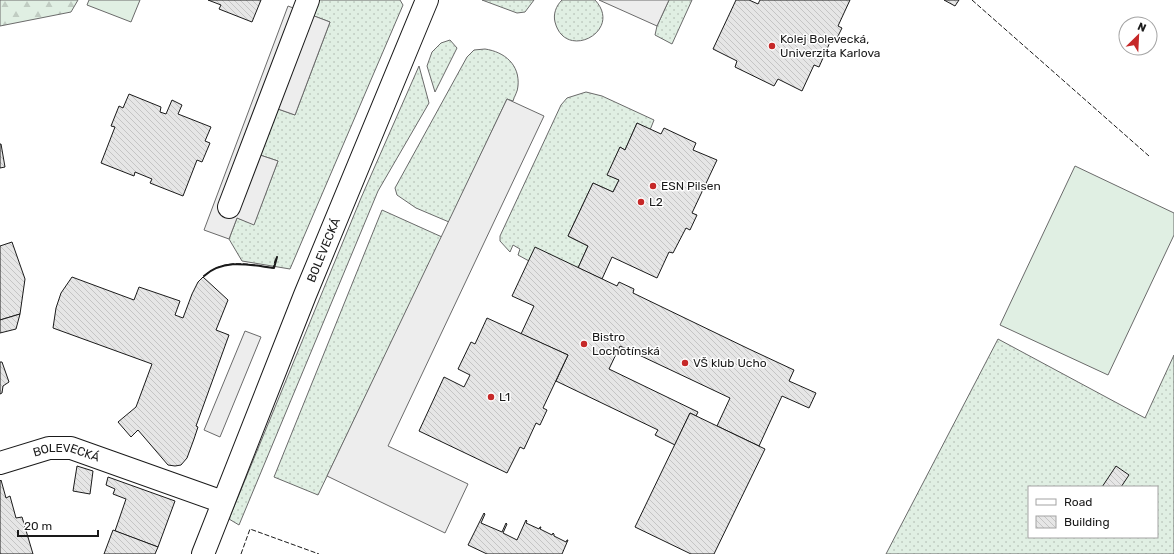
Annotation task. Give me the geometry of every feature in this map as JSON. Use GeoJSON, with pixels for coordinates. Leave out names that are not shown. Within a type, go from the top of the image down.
{"type":"FeatureCollection","features":[{"type":"Feature","properties":{"kind":"street"},"geometry":{"type":"LineString","coordinates":[[229,207],[308,0]]}},
{"type":"Feature","properties":{"kind":"street","name":"BOLEVECKÁ"},"geometry":{"type":"LineString","coordinates":[[203,554],[306,294],[427,0]]}},
{"type":"Feature","properties":{"kind":"street","name":"BOLEVECKÁ"},"geometry":{"type":"LineString","coordinates":[[0,463],[49,448],[71,448],[223,502]]}},
{"type":"Feature","properties":{"kind":"green space"},"geometry":{"type":"Polygon","coordinates":[[[0,0],[78,0],[71,12],[0,26],[0,0]]]}},
{"type":"Feature","properties":{"kind":"green space"},"geometry":{"type":"Polygon","coordinates":[[[89,0],[140,0],[131,22],[87,5],[89,0]]]}},
{"type":"Feature","properties":{"kind":"green space"},"geometry":{"type":"Polygon","coordinates":[[[319,0],[400,0],[403,5],[290,269],[242,261],[229,239],[237,218],[254,224],[278,161],[260,155],[278,109],[295,115],[330,22],[314,16],[319,0]]]}},
{"type":"Feature","properties":{"kind":"green space"},"geometry":{"type":"Polygon","coordinates":[[[482,0],[534,0],[525,12],[517,13],[482,0]]]}},
{"type":"Feature","properties":{"kind":"green space"},"geometry":{"type":"Polygon","coordinates":[[[562,0],[595,0],[602,11],[602,22],[598,31],[590,38],[580,41],[570,40],[561,34],[555,22],[554,16],[558,5],[562,0]]]}},
{"type":"Feature","properties":{"kind":"green space"},"geometry":{"type":"Polygon","coordinates":[[[669,0],[692,0],[672,44],[655,35],[657,26],[669,0]]]}},
{"type":"Feature","properties":{"kind":"green space"},"geometry":{"type":"Polygon","coordinates":[[[450,40],[457,48],[435,92],[427,66],[432,52],[441,43],[450,40]]]}},
{"type":"Feature","properties":{"kind":"green space"},"geometry":{"type":"Polygon","coordinates":[[[485,49],[499,53],[510,61],[516,72],[518,88],[513,101],[507,99],[449,222],[416,208],[397,195],[395,188],[467,57],[474,50],[485,49]]]}},
{"type":"Feature","properties":{"kind":"green space"},"geometry":{"type":"Polygon","coordinates":[[[419,66],[429,103],[378,191],[239,525],[229,519],[361,198],[419,66]]]}},
{"type":"Feature","properties":{"kind":"green space"},"geometry":{"type":"Polygon","coordinates":[[[586,92],[602,96],[654,120],[650,130],[637,123],[625,150],[620,147],[608,175],[619,180],[613,192],[593,183],[568,236],[588,246],[578,268],[529,261],[518,255],[520,249],[513,245],[510,252],[500,241],[500,236],[561,105],[567,98],[586,92]]]}},
{"type":"Feature","properties":{"kind":"green space"},"geometry":{"type":"Polygon","coordinates":[[[1075,166],[1174,213],[1174,235],[1108,375],[1000,325],[1075,166]]]}},
{"type":"Feature","properties":{"kind":"green space"},"geometry":{"type":"Polygon","coordinates":[[[382,210],[442,237],[318,495],[274,477],[382,210]]]}},
{"type":"Feature","properties":{"kind":"green space"},"geometry":{"type":"Polygon","coordinates":[[[998,339],[1145,418],[1174,355],[1174,554],[886,554],[998,339]]]}},
{"type":"Feature","properties":{"kind":"shaded area"},"geometry":{"type":"Polygon","coordinates":[[[599,0],[669,0],[657,26],[599,0]]]}},
{"type":"Feature","properties":{"kind":"shaded area"},"geometry":{"type":"Polygon","coordinates":[[[288,6],[330,22],[295,115],[278,109],[260,155],[278,161],[254,225],[237,218],[229,239],[204,230],[288,6]]]}},
{"type":"Feature","properties":{"kind":"shaded area"},"geometry":{"type":"Polygon","coordinates":[[[507,99],[544,116],[388,446],[468,484],[445,533],[327,476],[507,99]]]}},
{"type":"Feature","properties":{"kind":"shaded area"},"geometry":{"type":"Polygon","coordinates":[[[245,331],[261,337],[220,437],[204,430],[245,331]]]}},
{"type":"Feature","properties":{"kind":"building"},"geometry":{"type":"Polygon","coordinates":[[[208,0],[261,0],[252,22],[219,9],[221,5],[208,0]]]}},
{"type":"Feature","properties":{"kind":"building","name":"Kolej Bolevecká, Univerzita Karlova"},"geometry":{"type":"Polygon","coordinates":[[[736,0],[749,0],[758,4],[760,0],[850,0],[838,26],[842,28],[835,42],[831,40],[819,67],[814,65],[802,91],[778,79],[774,86],[735,67],[737,61],[713,49],[736,0]]]}},
{"type":"Feature","properties":{"kind":"building"},"geometry":{"type":"Polygon","coordinates":[[[944,0],[959,0],[955,6],[944,0]]]}},
{"type":"Feature","properties":{"kind":"building"},"geometry":{"type":"Polygon","coordinates":[[[129,94],[161,107],[160,112],[166,114],[172,100],[182,105],[178,114],[211,127],[205,141],[210,143],[202,162],[197,160],[183,196],[150,183],[152,179],[135,172],[134,176],[101,163],[115,127],[111,126],[119,106],[123,108],[129,94]]]}},
{"type":"Feature","properties":{"kind":"building","name":"L2"},"geometry":{"type":"Polygon","coordinates":[[[637,123],[661,134],[664,128],[696,143],[693,150],[717,160],[692,213],[697,215],[690,230],[686,228],[673,253],[669,252],[657,278],[612,257],[602,279],[578,268],[588,246],[568,236],[593,183],[613,192],[619,180],[607,175],[620,147],[625,150],[637,123]]]}},
{"type":"Feature","properties":{"kind":"building"},"geometry":{"type":"Polygon","coordinates":[[[0,144],[5,167],[0,168],[0,144]]]}},
{"type":"Feature","properties":{"kind":"building"},"geometry":{"type":"Polygon","coordinates":[[[12,242],[25,279],[20,314],[0,320],[0,246],[12,242]]]}},
{"type":"Feature","properties":{"kind":"building"},"geometry":{"type":"Polygon","coordinates":[[[535,247],[617,286],[619,282],[634,289],[633,293],[794,370],[789,381],[816,393],[809,408],[782,396],[759,446],[717,426],[730,398],[620,346],[609,369],[698,412],[696,416],[690,413],[675,445],[655,435],[658,430],[556,381],[568,355],[521,334],[534,306],[512,296],[535,247]]]}},
{"type":"Feature","properties":{"kind":"building"},"geometry":{"type":"Polygon","coordinates":[[[72,277],[134,300],[139,287],[180,301],[175,315],[183,318],[192,294],[198,282],[203,277],[228,300],[216,330],[229,335],[196,426],[198,427],[187,458],[181,465],[168,465],[138,430],[131,437],[118,422],[136,407],[152,364],[53,328],[56,308],[61,293],[72,277]]]}},
{"type":"Feature","properties":{"kind":"building"},"geometry":{"type":"Polygon","coordinates":[[[20,314],[16,329],[0,333],[0,320],[20,314]]]}},
{"type":"Feature","properties":{"kind":"building","name":"L1"},"geometry":{"type":"Polygon","coordinates":[[[487,318],[568,355],[543,408],[547,410],[540,425],[536,423],[524,449],[520,447],[507,473],[419,431],[444,377],[464,387],[470,375],[458,369],[471,342],[475,344],[487,318]]]}},
{"type":"Feature","properties":{"kind":"building"},"geometry":{"type":"Polygon","coordinates":[[[0,362],[2,362],[9,382],[3,386],[2,393],[0,394],[0,362]]]}},
{"type":"Feature","properties":{"kind":"building"},"geometry":{"type":"Polygon","coordinates":[[[690,413],[765,449],[714,554],[691,554],[635,527],[690,413]]]}},
{"type":"Feature","properties":{"kind":"building"},"geometry":{"type":"Polygon","coordinates":[[[77,466],[93,471],[90,494],[73,491],[77,466]]]}},
{"type":"Feature","properties":{"kind":"building"},"geometry":{"type":"Polygon","coordinates":[[[1116,466],[1129,475],[1122,486],[1103,486],[1116,466]]]}},
{"type":"Feature","properties":{"kind":"building"},"geometry":{"type":"Polygon","coordinates":[[[108,477],[175,501],[158,547],[115,531],[126,499],[113,494],[115,489],[106,485],[108,477]]]}},
{"type":"Feature","properties":{"kind":"building"},"geometry":{"type":"Polygon","coordinates":[[[1,480],[6,498],[10,496],[16,518],[22,517],[33,554],[0,554],[1,480]]]}},
{"type":"Feature","properties":{"kind":"building"},"geometry":{"type":"Polygon","coordinates":[[[484,513],[485,514],[481,523],[502,532],[506,523],[507,524],[503,533],[517,540],[526,520],[526,523],[539,529],[541,527],[540,529],[552,535],[553,533],[554,536],[566,542],[568,540],[562,554],[487,554],[468,545],[484,513]]]}},
{"type":"Feature","properties":{"kind":"building"},"geometry":{"type":"Polygon","coordinates":[[[113,530],[158,547],[155,554],[104,554],[113,530]]]}},
{"type":"Feature","properties":{"kind":"fence"},"geometry":{"type":"LineString","coordinates":[[972,0],[1149,156]]}},
{"type":"Feature","properties":{"kind":"fence"},"geometry":{"type":"LineString","coordinates":[[204,276],[212,270],[228,265],[246,264],[273,268],[276,257]]}},
{"type":"Feature","properties":{"kind":"fence"},"geometry":{"type":"LineString","coordinates":[[241,554],[250,529],[319,554]]}},
{"type":"Feature","properties":{"kind":"wall"},"geometry":{"type":"LineString","coordinates":[[204,276],[212,270],[229,265],[247,264],[274,268],[277,257]]}},
{"type":"Feature","properties":{"kind":"place","name":"Kolej Bolevecká, Univerzita Karlova"},"geometry":{"type":"Point","coordinates":[772,46]}},
{"type":"Feature","properties":{"kind":"place","name":"ESN Pilsen"},"geometry":{"type":"Point","coordinates":[653,186]}},
{"type":"Feature","properties":{"kind":"place","name":"L2"},"geometry":{"type":"Point","coordinates":[641,202]}},
{"type":"Feature","properties":{"kind":"place","name":"Bistro Lochotínská"},"geometry":{"type":"Point","coordinates":[584,344]}},
{"type":"Feature","properties":{"kind":"place","name":"VŠ klub Ucho"},"geometry":{"type":"Point","coordinates":[685,363]}},
{"type":"Feature","properties":{"kind":"place","name":"L1"},"geometry":{"type":"Point","coordinates":[491,397]}}]}
